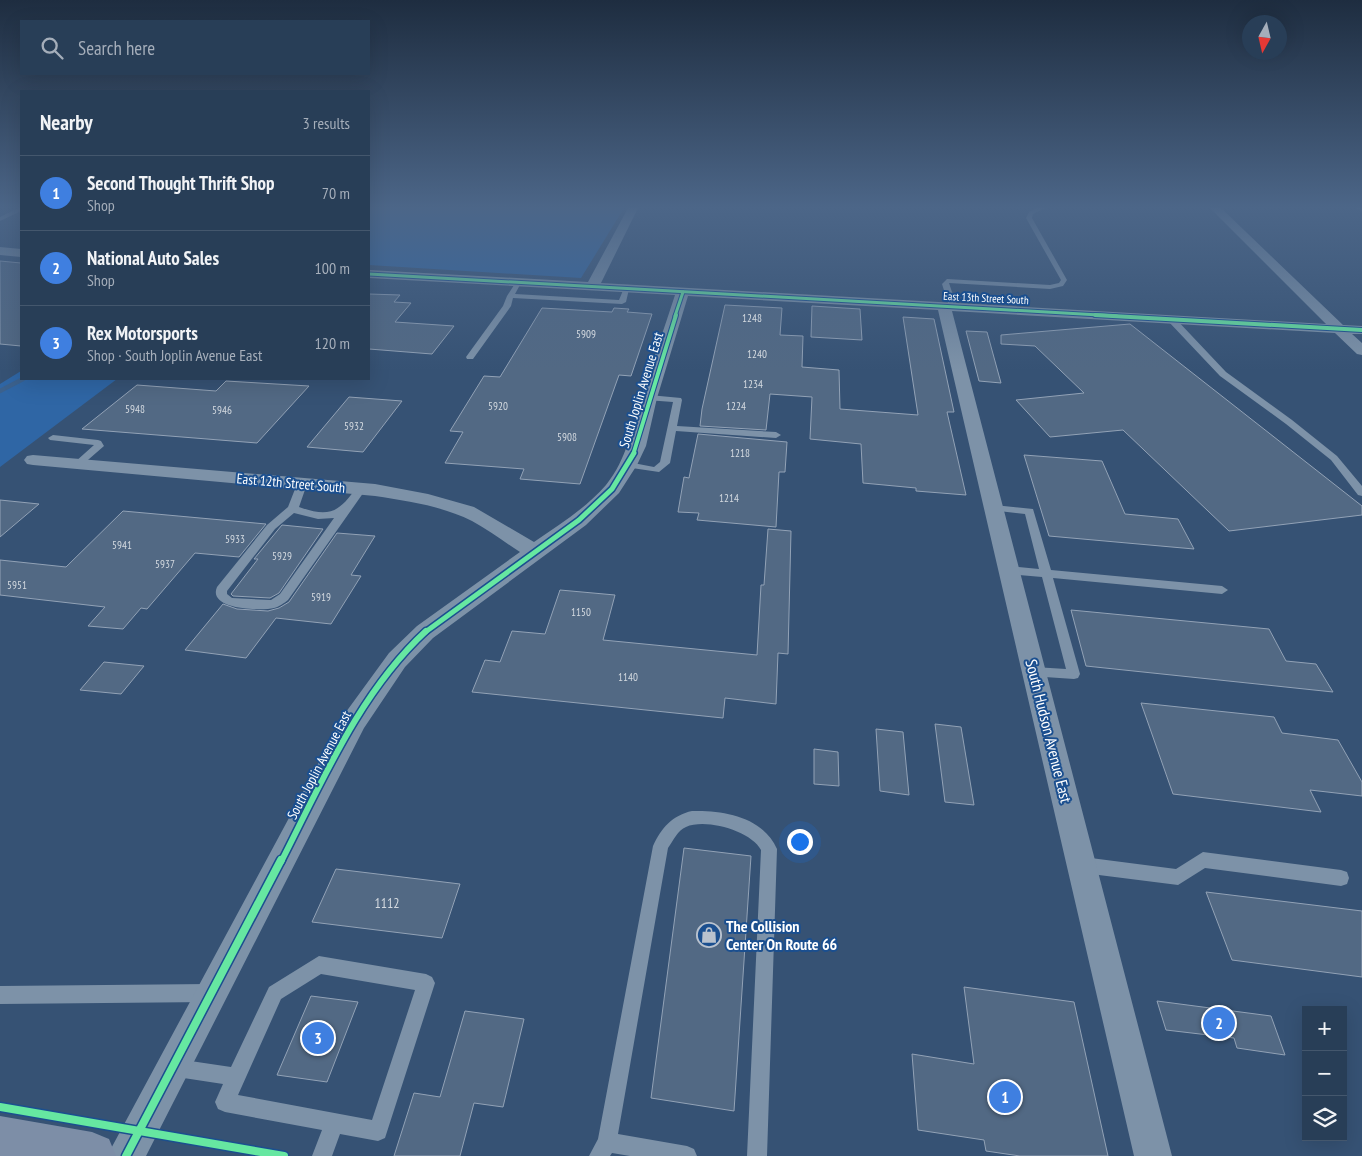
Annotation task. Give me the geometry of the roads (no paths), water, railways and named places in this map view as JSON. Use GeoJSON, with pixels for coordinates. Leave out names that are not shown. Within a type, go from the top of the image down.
{"type":"FeatureCollection","features":[{"type":"Feature","properties":{"kind":"main road"},"geometry":{"type":"LineString","coordinates":[[0,1140],[92,1156]]}},
{"type":"Feature","properties":{"kind":"street"},"geometry":{"type":"LineString","coordinates":[[592,288],[605,262]]}},
{"type":"Feature","properties":{"kind":"street"},"geometry":{"type":"LineString","coordinates":[[1270,262],[1362,351]]}},
{"type":"Feature","properties":{"kind":"street","name":"East 13th Street South"},"geometry":{"type":"LineString","coordinates":[[370,274],[1362,330]]}},
{"type":"Feature","properties":{"kind":"street","name":"South Joplin Avenue East"},"geometry":{"type":"LineString","coordinates":[[126,1156],[354,720],[375,688],[397,660],[425,632],[586,514],[612,489],[628,465],[636,446],[649,398],[683,292]]}},
{"type":"Feature","properties":{"kind":"street","name":"South Hudson Avenue East"},"geometry":{"type":"LineString","coordinates":[[948,307],[994,508],[1153,1156]]}},
{"type":"Feature","properties":{"kind":"street","name":"East 12th Street South"},"geometry":{"type":"LineString","coordinates":[[33,460],[361,489],[408,495],[446,504],[478,517],[535,552]]}},
{"type":"Feature","properties":{"kind":"lane"},"geometry":{"type":"LineString","coordinates":[[948,307],[945,284],[947,281],[1061,286],[1064,280],[1054,262]]}},
{"type":"Feature","properties":{"kind":"lane"},"geometry":{"type":"LineString","coordinates":[[470,358],[507,306],[510,296],[518,283]]}},
{"type":"Feature","properties":{"kind":"lane"},"geometry":{"type":"LineString","coordinates":[[510,296],[622,302],[626,289]]}},
{"type":"Feature","properties":{"kind":"lane"},"geometry":{"type":"LineString","coordinates":[[1171,319],[1223,374],[1289,422],[1334,458],[1362,494]]}},
{"type":"Feature","properties":{"kind":"lane"},"geometry":{"type":"LineString","coordinates":[[628,465],[656,470],[665,463],[678,400],[649,398]]}},
{"type":"Feature","properties":{"kind":"lane"},"geometry":{"type":"LineString","coordinates":[[672,428],[776,435]]}},
{"type":"Feature","properties":{"kind":"lane"},"geometry":{"type":"LineString","coordinates":[[53,438],[98,443],[99,446],[78,464]]}},
{"type":"Feature","properties":{"kind":"lane"},"geometry":{"type":"LineString","coordinates":[[302,484],[293,509],[272,527],[220,590],[222,596],[229,602],[273,604],[284,597],[361,489]]}},
{"type":"Feature","properties":{"kind":"lane"},"geometry":{"type":"LineString","coordinates":[[994,508],[1029,511],[1074,674],[1034,672]]}},
{"type":"Feature","properties":{"kind":"lane"},"geometry":{"type":"LineString","coordinates":[[293,509],[300,512],[328,515],[344,511]]}},
{"type":"Feature","properties":{"kind":"lane"},"geometry":{"type":"LineString","coordinates":[[1010,570],[1222,590]]}},
{"type":"Feature","properties":{"kind":"lane"},"geometry":{"type":"LineString","coordinates":[[687,1156],[603,1149],[660,846],[669,833],[684,820],[707,819],[740,824],[761,836],[769,849],[770,868],[756,1156]]}},
{"type":"Feature","properties":{"kind":"lane"},"geometry":{"type":"LineString","coordinates":[[1082,865],[1178,877],[1203,860],[1341,878]]}},
{"type":"Feature","properties":{"kind":"lane"},"geometry":{"type":"LineString","coordinates":[[320,965],[426,983],[378,1131],[225,1102],[237,1077],[275,993],[320,965]]}},
{"type":"Feature","properties":{"kind":"lane"},"geometry":{"type":"LineString","coordinates":[[0,995],[212,993]]}},
{"type":"Feature","properties":{"kind":"lane"},"geometry":{"type":"LineString","coordinates":[[172,1067],[237,1077]]}},
{"type":"Feature","properties":{"kind":"lane"},"geometry":{"type":"LineString","coordinates":[[322,1156],[334,1123]]}},
{"type":"Feature","properties":{"kind":"waterway"},"geometry":{"type":"LineString","coordinates":[[0,391],[21,380]]}},
{"type":"Feature","properties":{"kind":"place","name":"The Collision Center On Route 66"},"geometry":{"type":"Point","coordinates":[709,935]}},
{"type":"Feature","properties":{"kind":"place","name":"National Auto Sales"},"geometry":{"type":"Point","coordinates":[1219,1023]}},
{"type":"Feature","properties":{"kind":"place","name":"Rex Motorsports"},"geometry":{"type":"Point","coordinates":[318,1038]}},
{"type":"Feature","properties":{"kind":"place","name":"Second Thought Thrift Shop"},"geometry":{"type":"Point","coordinates":[1005,1097]}}]}
